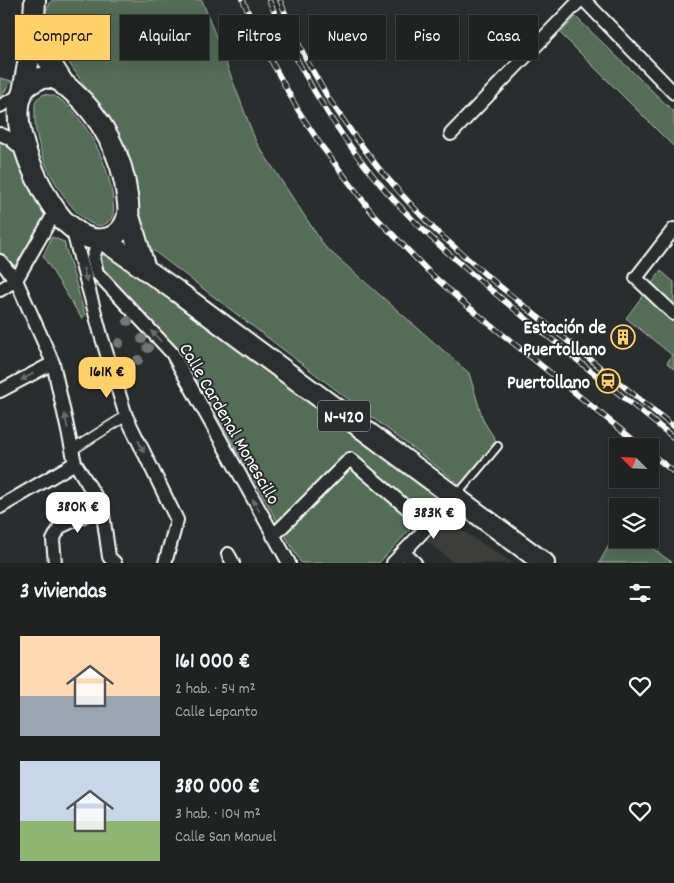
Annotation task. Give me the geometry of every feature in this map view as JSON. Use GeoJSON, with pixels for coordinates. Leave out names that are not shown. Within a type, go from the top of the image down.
{"type":"FeatureCollection","features":[{"type":"Feature","properties":{"kind":"highway"},"geometry":{"type":"LineString","coordinates":[[34,15],[35,0]]}},
{"type":"Feature","properties":{"kind":"highway"},"geometry":{"type":"LineString","coordinates":[[28,60],[19,105],[21,136],[33,169],[43,190],[56,210],[72,228],[84,236],[100,240],[112,238],[124,225],[128,213]]}},
{"type":"Feature","properties":{"kind":"highway"},"geometry":{"type":"LineString","coordinates":[[49,60],[66,86]]}},
{"type":"Feature","properties":{"kind":"highway"},"geometry":{"type":"LineString","coordinates":[[22,94],[29,84],[42,78],[53,78],[81,99],[108,137],[118,158],[125,180],[128,213],[145,269]]}},
{"type":"Feature","properties":{"kind":"highway","name":"N-420"},"geometry":{"type":"LineString","coordinates":[[100,240],[178,292],[544,563]]}},
{"type":"Feature","properties":{"kind":"street"},"geometry":{"type":"LineString","coordinates":[[452,134],[582,0],[674,93]]}},
{"type":"Feature","properties":{"kind":"street"},"geometry":{"type":"LineString","coordinates":[[0,106],[22,94]]}},
{"type":"Feature","properties":{"kind":"street"},"geometry":{"type":"LineString","coordinates":[[0,134],[9,138],[27,153]]}},
{"type":"Feature","properties":{"kind":"street"},"geometry":{"type":"LineString","coordinates":[[0,290],[16,280],[56,210]]}},
{"type":"Feature","properties":{"kind":"street"},"geometry":{"type":"LineString","coordinates":[[72,228],[126,416],[177,520],[165,563]]}},
{"type":"Feature","properties":{"kind":"street"},"geometry":{"type":"LineString","coordinates":[[673,232],[636,278],[674,314]]}},
{"type":"Feature","properties":{"kind":"street","name":"Calle Cardenal Monescillo"},"geometry":{"type":"LineString","coordinates":[[100,240],[93,258],[97,273],[172,354],[274,536],[283,561]]}},
{"type":"Feature","properties":{"kind":"street"},"geometry":{"type":"LineString","coordinates":[[0,261],[16,280],[53,363],[74,456],[102,506],[109,557],[114,563]]}},
{"type":"Feature","properties":{"kind":"street"},"geometry":{"type":"LineString","coordinates":[[0,391],[53,363]]}},
{"type":"Feature","properties":{"kind":"street"},"geometry":{"type":"LineString","coordinates":[[0,508],[74,456],[126,416]]}},
{"type":"Feature","properties":{"kind":"street"},"geometry":{"type":"LineString","coordinates":[[274,536],[350,459],[428,526]]}},
{"type":"Feature","properties":{"kind":"street"},"geometry":{"type":"LineString","coordinates":[[393,563],[455,498]]}},
{"type":"Feature","properties":{"kind":"street"},"geometry":{"type":"LineString","coordinates":[[55,563],[53,540],[60,527],[102,506]]}},
{"type":"Feature","properties":{"kind":"street"},"geometry":{"type":"LineString","coordinates":[[403,552],[415,563]]}},
{"type":"Feature","properties":{"kind":"lane"},"geometry":{"type":"LineString","coordinates":[[455,498],[498,446]]}},
{"type":"Feature","properties":{"kind":"shaded area"},"geometry":{"type":"Polygon","coordinates":[[[443,518],[512,563],[454,563],[423,538],[443,518]]]}},
{"type":"Feature","properties":{"kind":"green space"},"geometry":{"type":"Polygon","coordinates":[[[52,0],[202,0],[208,15],[120,15],[120,60],[209,60],[209,18],[219,45],[219,60],[225,60],[256,142],[325,247],[469,373],[483,420],[496,441],[461,485],[142,242],[128,149],[68,60],[110,60],[110,15],[44,15],[52,0]]]}},
{"type":"Feature","properties":{"kind":"green space"},"geometry":{"type":"Polygon","coordinates":[[[576,17],[674,112],[674,147],[560,33],[576,17]]]}},
{"type":"Feature","properties":{"kind":"green space"},"geometry":{"type":"Polygon","coordinates":[[[0,78],[12,81],[0,98],[0,78]]]}},
{"type":"Feature","properties":{"kind":"green space"},"geometry":{"type":"Polygon","coordinates":[[[44,94],[56,97],[68,106],[78,117],[96,145],[108,175],[111,190],[113,211],[111,219],[107,223],[98,225],[89,222],[80,215],[63,194],[46,165],[35,127],[35,102],[44,94]]]}},
{"type":"Feature","properties":{"kind":"green space"},"geometry":{"type":"Polygon","coordinates":[[[0,134],[9,138],[56,210],[16,280],[0,261],[0,134]]]}},
{"type":"Feature","properties":{"kind":"green space"},"geometry":{"type":"Polygon","coordinates":[[[52,237],[64,242],[85,315],[82,319],[43,256],[52,237]]]}},
{"type":"Feature","properties":{"kind":"green space"},"geometry":{"type":"Polygon","coordinates":[[[101,255],[113,257],[151,283],[440,497],[379,563],[301,563],[184,358],[104,270],[101,255]]]}},
{"type":"Feature","properties":{"kind":"green space"},"geometry":{"type":"Polygon","coordinates":[[[661,271],[674,282],[674,369],[667,363],[672,355],[626,318],[661,271]]]}},
{"type":"Feature","properties":{"kind":"green space"},"geometry":{"type":"Polygon","coordinates":[[[609,545],[609,548],[652,548],[673,563],[599,563],[609,545]]]}},
{"type":"Feature","properties":{"kind":"railway"},"geometry":{"type":"LineString","coordinates":[[243,0],[261,42],[298,110],[320,144],[374,215],[428,271],[460,300],[631,438]]}},
{"type":"Feature","properties":{"kind":"railway"},"geometry":{"type":"LineString","coordinates":[[269,0],[301,68],[326,111],[370,172],[405,212],[463,266],[674,438]]}},
{"type":"Feature","properties":{"kind":"railway"},"geometry":{"type":"LineString","coordinates":[[280,0],[306,59],[327,96],[377,166],[403,196],[434,229],[486,275],[674,427]]}},
{"type":"Feature","properties":{"kind":"railway"},"geometry":{"type":"LineString","coordinates":[[659,460],[674,472]]}},
{"type":"Feature","properties":{"kind":"place","name":"Estación de Puertollano"},"geometry":{"type":"Point","coordinates":[623,337]}},
{"type":"Feature","properties":{"kind":"place","name":"Puertollano"},"geometry":{"type":"Point","coordinates":[608,381]}}]}
